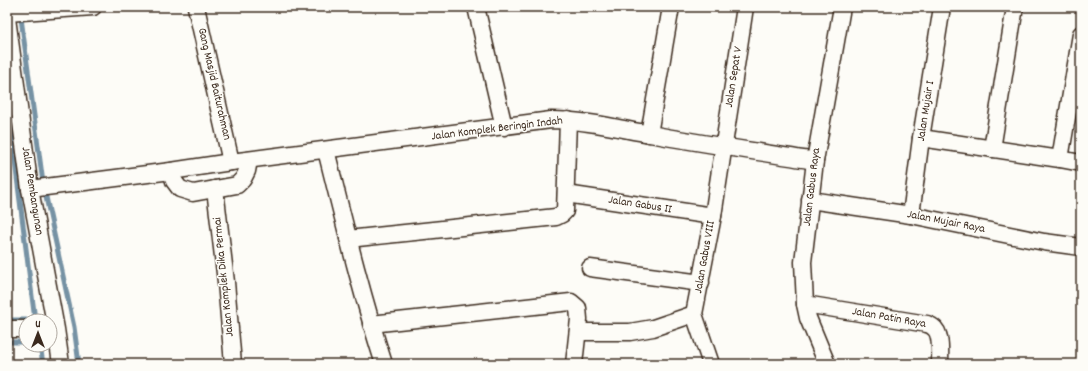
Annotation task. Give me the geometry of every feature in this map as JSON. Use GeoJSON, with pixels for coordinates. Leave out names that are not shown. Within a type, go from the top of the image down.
{"type":"FeatureCollection","features":[{"type":"Feature","properties":{"kind":"street"},"geometry":{"type":"LineString","coordinates":[[7,13],[93,7]]}},
{"type":"Feature","properties":{"kind":"street","name":"Gang Masjid Baiturahman"},"geometry":{"type":"LineString","coordinates":[[196,7],[231,162]]}},
{"type":"Feature","properties":{"kind":"street"},"geometry":{"type":"LineString","coordinates":[[476,7],[504,127]]}},
{"type":"Feature","properties":{"kind":"street"},"geometry":{"type":"LineString","coordinates":[[649,134],[671,7]]}},
{"type":"Feature","properties":{"kind":"street","name":"Jalan Sepat V"},"geometry":{"type":"LineString","coordinates":[[723,147],[745,7]]}},
{"type":"Feature","properties":{"kind":"street","name":"Jalan Gabus Raya"},"geometry":{"type":"LineString","coordinates":[[827,364],[808,318],[803,262],[815,161],[842,7]]}},
{"type":"Feature","properties":{"kind":"street","name":"Jalan Mujair I"},"geometry":{"type":"LineString","coordinates":[[912,215],[921,138],[942,7]]}},
{"type":"Feature","properties":{"kind":"street"},"geometry":{"type":"LineString","coordinates":[[992,149],[1015,7]]}},
{"type":"Feature","properties":{"kind":"street","name":"Jalan Pembangunan"},"geometry":{"type":"LineString","coordinates":[[7,18],[30,189],[50,313]]}},
{"type":"Feature","properties":{"kind":"street"},"geometry":{"type":"LineString","coordinates":[[1060,159],[1081,34]]}},
{"type":"Feature","properties":{"kind":"street","name":"Jalan Komplek Beringin Indah"},"geometry":{"type":"LineString","coordinates":[[30,189],[551,120],[568,120],[565,211],[562,214],[556,217],[348,239]]}},
{"type":"Feature","properties":{"kind":"street"},"geometry":{"type":"LineString","coordinates":[[568,120],[588,122],[723,147],[815,161]]}},
{"type":"Feature","properties":{"kind":"street"},"geometry":{"type":"LineString","coordinates":[[921,138],[1081,163]]}},
{"type":"Feature","properties":{"kind":"street","name":"Jalan Gabus VIII"},"geometry":{"type":"LineString","coordinates":[[711,364],[694,314],[713,216],[723,147]]}},
{"type":"Feature","properties":{"kind":"street"},"geometry":{"type":"LineString","coordinates":[[326,150],[371,324],[384,364]]}},
{"type":"Feature","properties":{"kind":"street"},"geometry":{"type":"LineString","coordinates":[[171,171],[174,181],[180,189],[193,193],[237,185],[243,179],[249,160]]}},
{"type":"Feature","properties":{"kind":"street","name":"Jalan Komplek Dika Permai"},"geometry":{"type":"LineString","coordinates":[[215,189],[226,282],[233,364]]}},
{"type":"Feature","properties":{"kind":"street","name":"Jalan Gabus II"},"geometry":{"type":"LineString","coordinates":[[566,194],[713,216]]}},
{"type":"Feature","properties":{"kind":"street","name":"Jalan Mujair Raya"},"geometry":{"type":"LineString","coordinates":[[810,200],[912,215],[1044,242],[1081,247]]}},
{"type":"Feature","properties":{"kind":"street"},"geometry":{"type":"LineString","coordinates":[[590,268],[700,283]]}},
{"type":"Feature","properties":{"kind":"street"},"geometry":{"type":"LineString","coordinates":[[371,324],[571,302],[578,308],[579,319],[574,364]]}},
{"type":"Feature","properties":{"kind":"street","name":"Jalan Patin Raya"},"geometry":{"type":"LineString","coordinates":[[806,304],[927,324],[934,327],[938,332],[940,364]]}},
{"type":"Feature","properties":{"kind":"street"},"geometry":{"type":"LineString","coordinates":[[578,332],[630,332],[653,328],[694,314]]}},
{"type":"Feature","properties":{"kind":"street"},"geometry":{"type":"LineString","coordinates":[[7,329],[18,329]]}},
{"type":"Feature","properties":{"kind":"street","name":"Jalan Pembangunan"},"geometry":{"type":"LineString","coordinates":[[58,351],[61,364]]}},
{"type":"Feature","properties":{"kind":"waterway"},"geometry":{"type":"LineString","coordinates":[[21,18],[43,183]]}},
{"type":"Feature","properties":{"kind":"waterway"},"geometry":{"type":"LineString","coordinates":[[7,98],[35,320],[7,320]]}},
{"type":"Feature","properties":{"kind":"waterway"},"geometry":{"type":"LineString","coordinates":[[46,197],[74,327],[79,364]]}},
{"type":"Feature","properties":{"kind":"waterway"},"geometry":{"type":"LineString","coordinates":[[7,342],[18,342]]}},
{"type":"Feature","properties":{"kind":"waterway"},"geometry":{"type":"LineString","coordinates":[[41,353],[43,364]]}}]}
